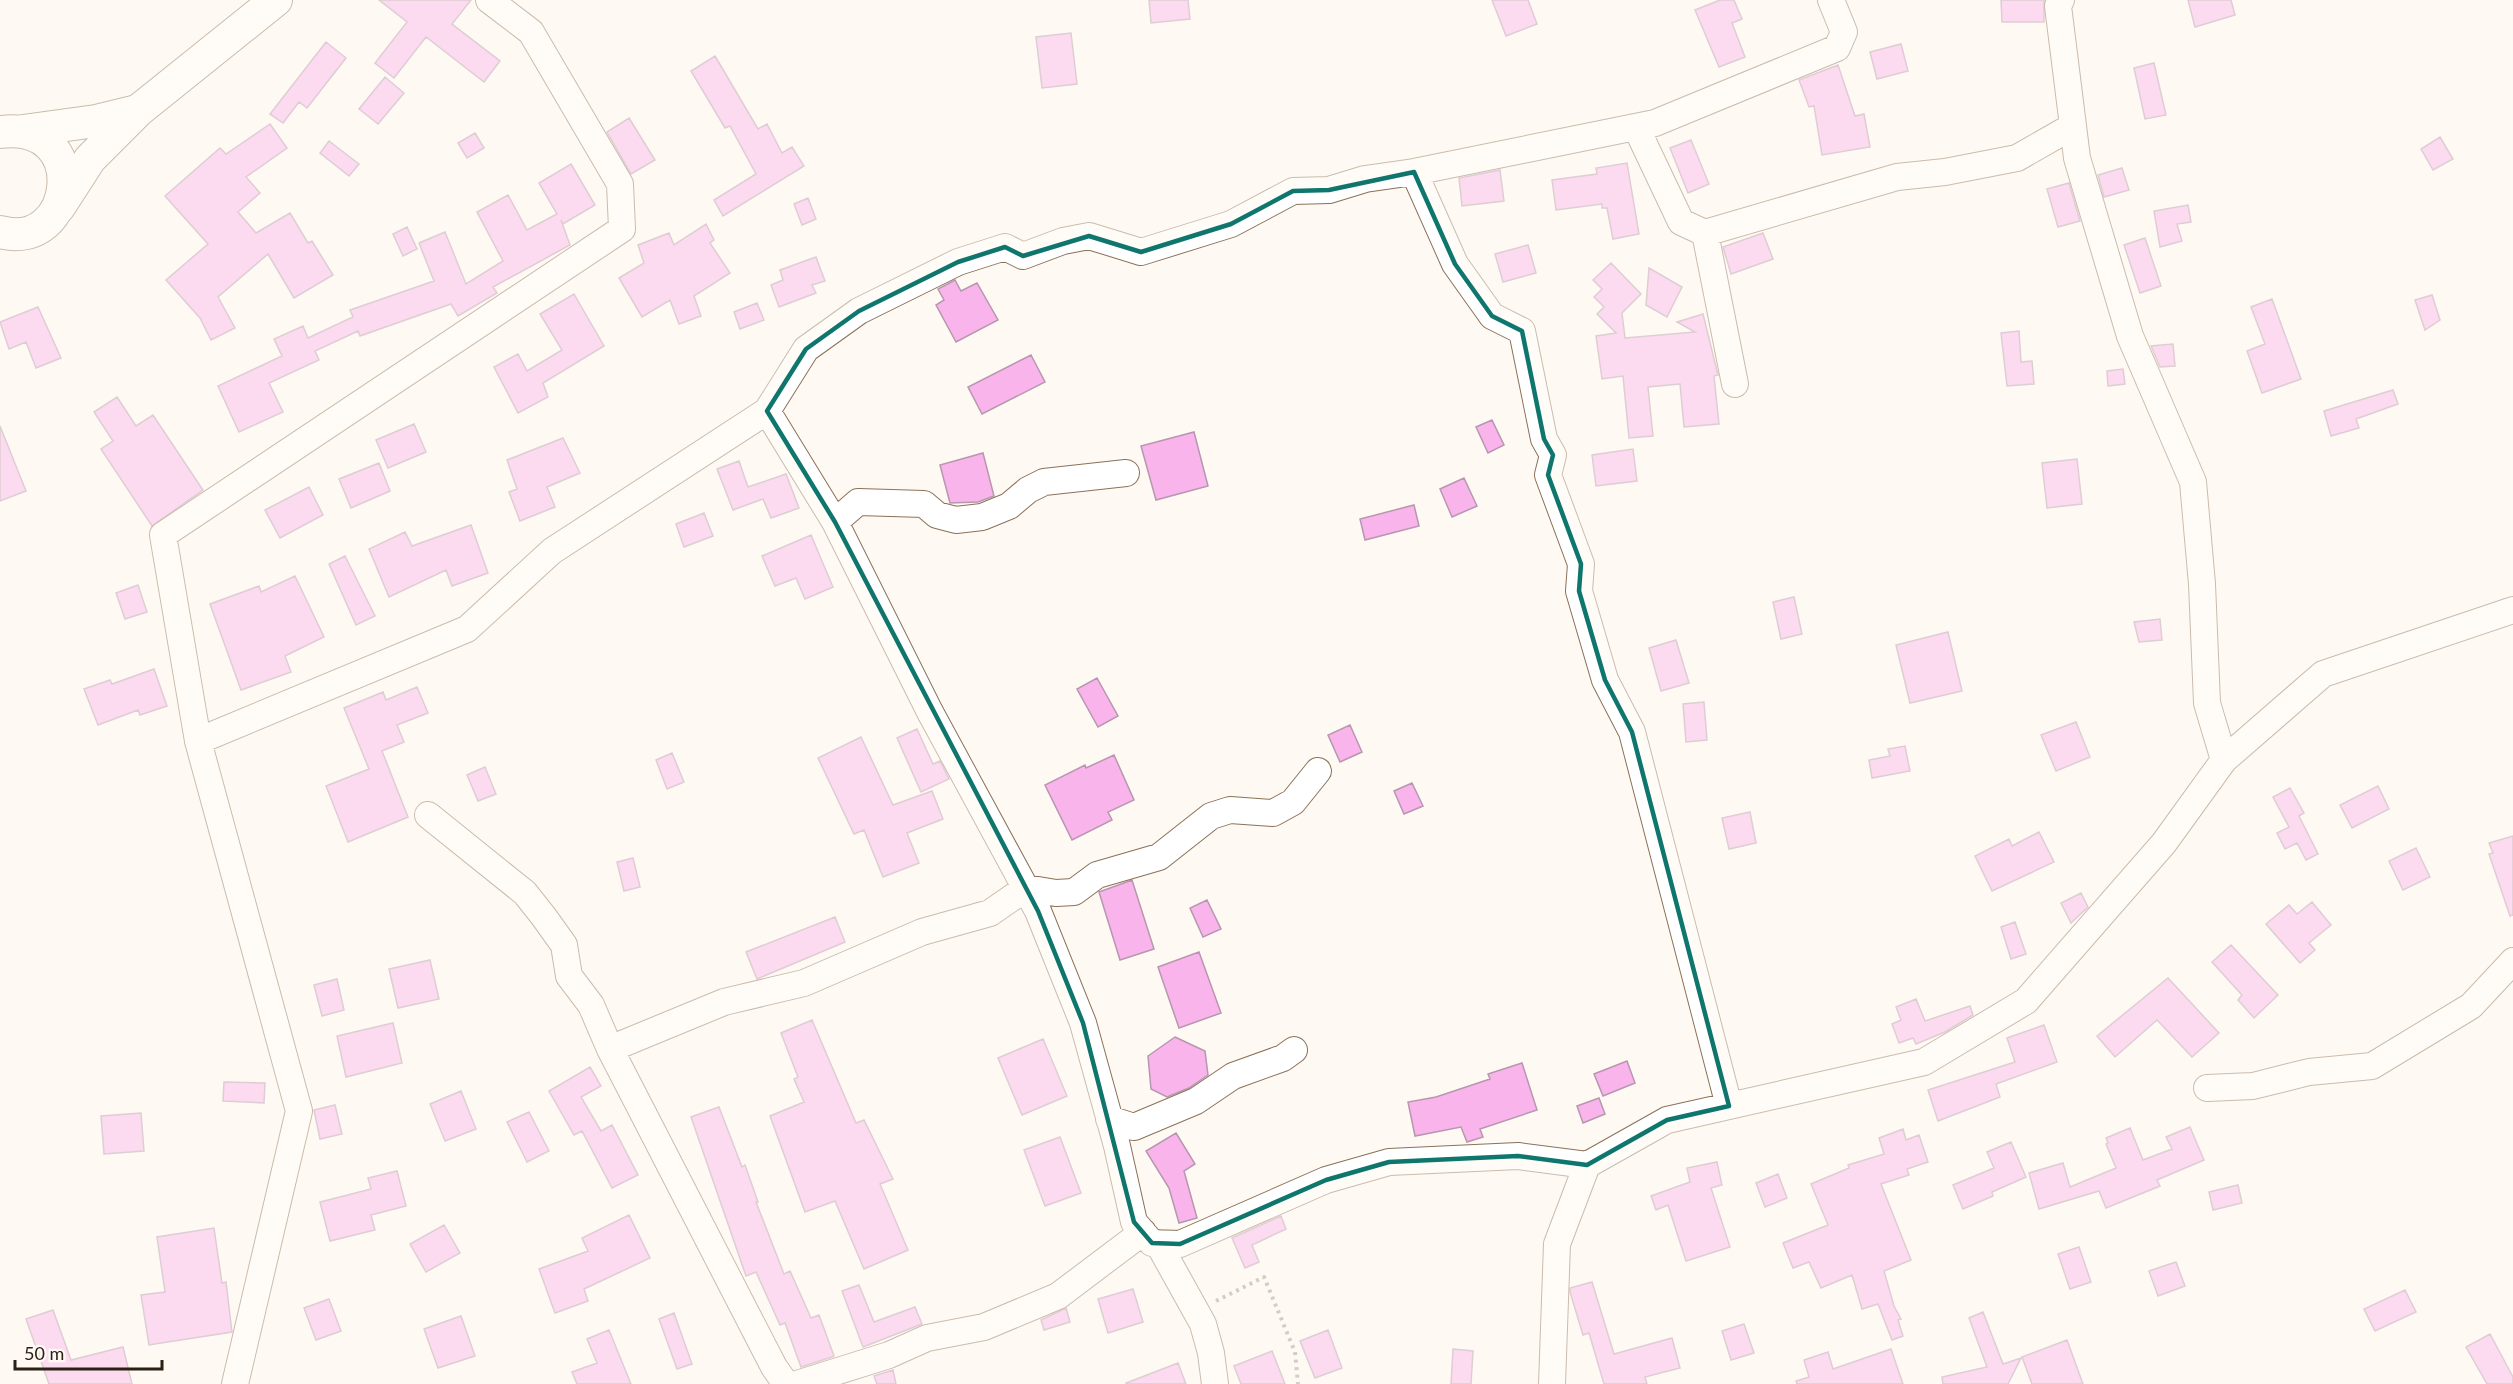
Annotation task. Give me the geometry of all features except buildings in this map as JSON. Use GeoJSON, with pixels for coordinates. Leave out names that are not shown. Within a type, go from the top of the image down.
{"type":"FeatureCollection","features":[{"type":"Feature","properties":{"kind":"main road"},"geometry":{"type":"LineString","coordinates":[[6,236],[37,228],[53,215],[90,159],[139,110],[276,0]]}},
{"type":"Feature","properties":{"kind":"main road"},"geometry":{"type":"LineString","coordinates":[[9,127],[96,121],[139,110]]}},
{"type":"Feature","properties":{"kind":"main road"},"geometry":{"type":"LineString","coordinates":[[9,127],[42,139],[51,147],[62,165],[64,186],[58,207]]}},
{"type":"Feature","properties":{"kind":"street"},"geometry":{"type":"LineString","coordinates":[[235,1384],[299,1111],[198,741],[163,535],[622,229],[620,184],[614,173],[531,32],[489,0]]}},
{"type":"Feature","properties":{"kind":"street"},"geometry":{"type":"LineString","coordinates":[[198,741],[467,629],[552,551],[767,411],[806,349],[859,311],[958,262],[1005,248],[1023,256],[1063,241],[1089,236],[1141,252],[1231,224],[1293,191],[1329,190],[1365,179],[1414,172],[1655,123],[1837,48],[1844,32],[1831,0]]}},
{"type":"Feature","properties":{"kind":"street"},"geometry":{"type":"LineString","coordinates":[[2061,0],[2058,6],[2078,158],[2130,336],[2193,482],[2202,584],[2207,703],[2224,760]]}},
{"type":"Feature","properties":{"kind":"street"},"geometry":{"type":"LineString","coordinates":[[1636,127],[1681,222],[1705,233],[1897,177],[1946,172],[2017,158],[2073,126]]}},
{"type":"Feature","properties":{"kind":"street"},"geometry":{"type":"LineString","coordinates":[[1414,172],[1455,264],[1492,316],[1522,331],[1544,440],[1553,455],[1548,475],[1581,564],[1579,591],[1605,680],[1632,732],[1729,1106]]}},
{"type":"Feature","properties":{"kind":"street"},"geometry":{"type":"LineString","coordinates":[[1705,233],[1735,384]]}},
{"type":"Feature","properties":{"kind":"street"},"geometry":{"type":"LineString","coordinates":[[767,411],[835,522],[930,712],[1026,888],[1083,1023],[1134,1222],[1150,1237],[1196,1312],[1211,1353],[1215,1384]]}},
{"type":"Feature","properties":{"kind":"street"},"geometry":{"type":"LineString","coordinates":[[835,522],[858,502],[924,504],[938,515],[956,520],[982,517],[1009,507],[1028,490],[1044,482],[1126,473]]}},
{"type":"Feature","properties":{"kind":"street"},"geometry":{"type":"LineString","coordinates":[[797,1384],[890,1355],[927,1338],[984,1327],[1058,1296],[1150,1237],[1180,1244],[1326,1180],[1389,1162],[1518,1156],[1587,1165],[1667,1120],[1924,1062],[2026,1001],[2164,843],[2224,760],[2323,674],[2513,610]]}},
{"type":"Feature","properties":{"kind":"street"},"geometry":{"type":"LineString","coordinates":[[610,1049],[724,1002],[804,982],[922,932],[990,913],[1026,888],[1056,893],[1074,892],[1097,875],[1159,857],[1211,816],[1230,810],[1273,813],[1293,802],[1318,771]]}},
{"type":"Feature","properties":{"kind":"street"},"geometry":{"type":"LineString","coordinates":[[428,815],[525,893],[564,945],[568,976],[591,1005],[610,1049],[774,1367],[786,1384]]}},
{"type":"Feature","properties":{"kind":"street"},"geometry":{"type":"LineString","coordinates":[[2207,1088],[2253,1086],[2309,1072],[2372,1066],[2471,1006],[2513,961]]}},
{"type":"Feature","properties":{"kind":"street"},"geometry":{"type":"LineString","coordinates":[[1109,1119],[1134,1127],[1196,1101],[1233,1076],[1282,1058],[1294,1050]]}},
{"type":"Feature","properties":{"kind":"street"},"geometry":{"type":"LineString","coordinates":[[1552,1384],[1557,1244],[1587,1165]]}},
{"type":"Feature","properties":{"kind":"path"},"geometry":{"type":"LineString","coordinates":[[1196,1312],[1264,1277],[1294,1352],[1298,1384]]}},
{"type":"Feature","properties":{"kind":"highlighted area"},"geometry":{"type":"Polygon","coordinates":[[[1414,172],[1455,264],[1492,316],[1522,331],[1544,439],[1553,455],[1548,475],[1581,564],[1579,591],[1605,680],[1632,732],[1729,1106],[1667,1120],[1587,1165],[1518,1156],[1389,1162],[1326,1180],[1180,1244],[1152,1243],[1134,1222],[1083,1023],[1038,911],[835,522],[767,411],[806,349],[859,311],[958,262],[1005,247],[1023,256],[1089,236],[1141,252],[1231,224],[1293,191],[1329,190],[1414,172]]]}}]}
